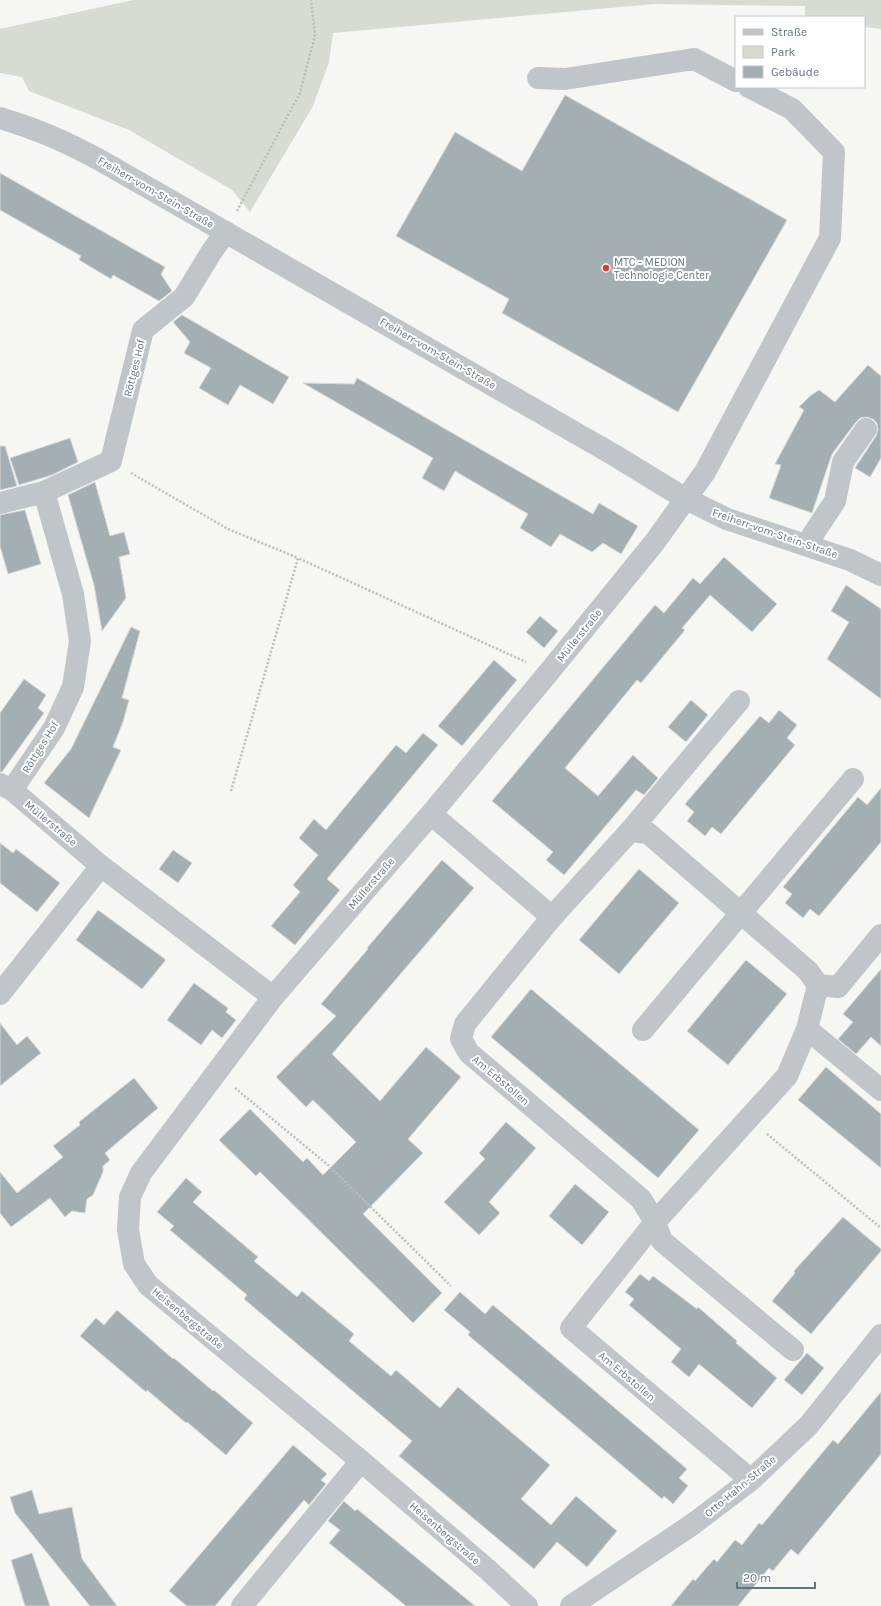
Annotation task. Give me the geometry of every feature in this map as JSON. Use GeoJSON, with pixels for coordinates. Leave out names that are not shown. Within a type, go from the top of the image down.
{"type":"FeatureCollection","features":[{"type":"Feature","properties":{"kind":"street"},"geometry":{"type":"LineString","coordinates":[[538,78],[565,79],[694,59],[735,80]]}},
{"type":"Feature","properties":{"kind":"street","name":"Müllerstraße"},"geometry":{"type":"LineString","coordinates":[[6,787],[101,866],[274,997],[431,814],[654,543],[705,472],[830,238],[834,152],[792,109],[751,88]]}},
{"type":"Feature","properties":{"kind":"street","name":"Freiherr-vom-Stein-Straße"},"geometry":{"type":"LineString","coordinates":[[0,118],[33,128],[72,144],[614,454],[686,499],[727,519],[850,560],[881,575]]}},
{"type":"Feature","properties":{"kind":"street","name":"Röttges Hof"},"geometry":{"type":"LineString","coordinates":[[110,461],[143,330],[184,297],[226,232]]}},
{"type":"Feature","properties":{"kind":"street"},"geometry":{"type":"LineString","coordinates":[[806,545],[834,501],[843,462],[866,429]]}},
{"type":"Feature","properties":{"kind":"street"},"geometry":{"type":"LineString","coordinates":[[0,504],[44,492],[110,461]]}},
{"type":"Feature","properties":{"kind":"street","name":"Röttges Hof"},"geometry":{"type":"LineString","coordinates":[[6,787],[54,728],[73,687],[80,641],[73,594],[44,492]]}},
{"type":"Feature","properties":{"kind":"street","name":"Am Erbstollen"},"geometry":{"type":"LineString","coordinates":[[739,701],[630,831],[552,917],[465,1024],[461,1039],[469,1053],[641,1199],[655,1222],[662,1241],[793,1350]]}},
{"type":"Feature","properties":{"kind":"street"},"geometry":{"type":"LineString","coordinates":[[643,1030],[853,779]]}},
{"type":"Feature","properties":{"kind":"street"},"geometry":{"type":"LineString","coordinates":[[431,814],[552,917]]}},
{"type":"Feature","properties":{"kind":"street"},"geometry":{"type":"LineString","coordinates":[[630,831],[648,832],[808,971],[818,985],[838,987],[881,935]]}},
{"type":"Feature","properties":{"kind":"street"},"geometry":{"type":"LineString","coordinates":[[0,994],[101,866]]}},
{"type":"Feature","properties":{"kind":"street","name":"Am Erbstollen"},"geometry":{"type":"LineString","coordinates":[[751,1480],[571,1328],[655,1222],[787,1076],[807,1029],[818,985]]}},
{"type":"Feature","properties":{"kind":"street","name":"Heisenbergstraße"},"geometry":{"type":"LineString","coordinates":[[274,997],[141,1173],[130,1197],[128,1230],[134,1264],[148,1285],[361,1461],[487,1569],[527,1606]]}},
{"type":"Feature","properties":{"kind":"street"},"geometry":{"type":"LineString","coordinates":[[807,1029],[881,1090]]}},
{"type":"Feature","properties":{"kind":"street","name":"Otto-Hahn-Straße"},"geometry":{"type":"LineString","coordinates":[[571,1606],[693,1524],[751,1480],[809,1425],[881,1335]]}},
{"type":"Feature","properties":{"kind":"street"},"geometry":{"type":"LineString","coordinates":[[242,1606],[361,1461]]}},
{"type":"Feature","properties":{"kind":"path"},"geometry":{"type":"LineString","coordinates":[[226,232],[300,93],[315,35],[311,0]]}},
{"type":"Feature","properties":{"kind":"path"},"geometry":{"type":"LineString","coordinates":[[110,461],[228,529],[298,558],[549,672]]}},
{"type":"Feature","properties":{"kind":"path"},"geometry":{"type":"LineString","coordinates":[[231,791],[298,558]]}},
{"type":"Feature","properties":{"kind":"path"},"geometry":{"type":"LineString","coordinates":[[217,1073],[328,1165],[451,1286]]}},
{"type":"Feature","properties":{"kind":"path"},"geometry":{"type":"LineString","coordinates":[[748,1118],[881,1228]]}},
{"type":"Feature","properties":{"kind":"green space"},"geometry":{"type":"Polygon","coordinates":[[[133,0],[881,0],[881,29],[865,27],[865,16],[805,16],[805,6],[654,4],[333,33],[329,62],[313,106],[250,212],[232,190],[129,130],[29,91],[22,77],[0,73],[0,29],[133,0]]]}},
{"type":"Feature","properties":{"kind":"building","name":"MTC - MEDION Technologie Center"},"geometry":{"type":"Polygon","coordinates":[[[565,95],[787,220],[678,412],[502,313],[509,299],[396,236],[455,132],[522,171],[565,95]]]}},
{"type":"Feature","properties":{"kind":"building"},"geometry":{"type":"Polygon","coordinates":[[[0,173],[165,267],[161,274],[172,291],[159,301],[113,275],[111,279],[79,260],[81,256],[0,210],[0,173]]]}},
{"type":"Feature","properties":{"kind":"building"},"geometry":{"type":"Polygon","coordinates":[[[182,315],[289,377],[273,404],[240,385],[228,405],[199,388],[211,368],[184,353],[190,342],[173,322],[182,315]]]}},
{"type":"Feature","properties":{"kind":"building"},"geometry":{"type":"Polygon","coordinates":[[[868,365],[881,376],[881,458],[870,477],[855,468],[876,436],[878,430],[877,423],[873,419],[867,417],[860,418],[856,422],[832,454],[812,513],[769,498],[781,465],[775,464],[804,410],[799,407],[810,396],[819,390],[835,402],[868,365]]]}},
{"type":"Feature","properties":{"kind":"building"},"geometry":{"type":"Polygon","coordinates":[[[357,378],[593,514],[599,503],[638,526],[621,554],[603,543],[592,552],[560,534],[551,547],[520,528],[528,514],[455,471],[444,491],[422,478],[433,458],[303,383],[354,384],[357,378]]]}},
{"type":"Feature","properties":{"kind":"building"},"geometry":{"type":"Polygon","coordinates":[[[70,438],[78,462],[52,475],[19,485],[10,458],[70,438]]]}},
{"type":"Feature","properties":{"kind":"building"},"geometry":{"type":"Polygon","coordinates":[[[0,446],[5,446],[17,486],[0,490],[0,446]]]}},
{"type":"Feature","properties":{"kind":"building"},"geometry":{"type":"Polygon","coordinates":[[[95,482],[110,536],[124,532],[130,554],[119,557],[126,598],[102,631],[94,585],[68,495],[95,482]]]}},
{"type":"Feature","properties":{"kind":"building"},"geometry":{"type":"Polygon","coordinates":[[[25,510],[41,564],[8,574],[0,546],[0,515],[25,510]]]}},
{"type":"Feature","properties":{"kind":"building"},"geometry":{"type":"Polygon","coordinates":[[[724,557],[777,604],[752,632],[710,595],[682,628],[685,630],[641,683],[637,680],[565,768],[598,796],[633,755],[658,778],[644,795],[636,790],[564,875],[546,860],[553,852],[492,801],[655,605],[664,613],[693,578],[700,584],[724,557]]]}},
{"type":"Feature","properties":{"kind":"building"},"geometry":{"type":"Polygon","coordinates":[[[846,585],[881,609],[881,699],[827,659],[849,622],[831,611],[846,585]]]}},
{"type":"Feature","properties":{"kind":"building"},"geometry":{"type":"Polygon","coordinates":[[[540,616],[558,631],[544,648],[526,632],[540,616]]]}},
{"type":"Feature","properties":{"kind":"building"},"geometry":{"type":"Polygon","coordinates":[[[131,627],[140,631],[122,698],[129,700],[123,722],[113,747],[121,750],[89,818],[44,783],[71,749],[131,627]]]}},
{"type":"Feature","properties":{"kind":"building"},"geometry":{"type":"Polygon","coordinates":[[[494,660],[517,680],[462,746],[438,726],[494,660]]]}},
{"type":"Feature","properties":{"kind":"building"},"geometry":{"type":"Polygon","coordinates":[[[24,679],[46,695],[38,708],[44,713],[2,772],[0,772],[0,713],[24,679]]]}},
{"type":"Feature","properties":{"kind":"building"},"geometry":{"type":"Polygon","coordinates":[[[691,700],[708,715],[686,742],[668,727],[691,700]]]}},
{"type":"Feature","properties":{"kind":"building"},"geometry":{"type":"Polygon","coordinates":[[[779,710],[797,725],[787,738],[795,745],[721,834],[712,827],[705,836],[687,821],[694,812],[685,804],[760,716],[769,723],[779,710]]]}},
{"type":"Feature","properties":{"kind":"building"},"geometry":{"type":"Polygon","coordinates":[[[423,733],[438,745],[327,879],[340,890],[295,945],[271,926],[300,892],[293,885],[318,855],[299,838],[314,819],[326,830],[396,745],[406,753],[423,733]]]}},
{"type":"Feature","properties":{"kind":"building"},"geometry":{"type":"Polygon","coordinates":[[[881,788],[881,842],[819,916],[810,909],[803,918],[785,903],[792,894],[783,887],[858,797],[867,805],[881,788]]]}},
{"type":"Feature","properties":{"kind":"building"},"geometry":{"type":"Polygon","coordinates":[[[0,843],[13,853],[16,849],[60,883],[37,912],[0,883],[0,843]]]}},
{"type":"Feature","properties":{"kind":"building"},"geometry":{"type":"Polygon","coordinates":[[[173,850],[192,863],[178,883],[159,869],[173,850]]]}},
{"type":"Feature","properties":{"kind":"building"},"geometry":{"type":"Polygon","coordinates":[[[442,860],[474,888],[332,1054],[380,1101],[426,1047],[461,1077],[408,1139],[423,1153],[363,1214],[442,1293],[413,1323],[260,1172],[256,1176],[219,1140],[250,1109],[303,1162],[307,1158],[323,1175],[356,1142],[313,1100],[306,1107],[276,1077],[336,1016],[321,1004],[442,860]]]}},
{"type":"Feature","properties":{"kind":"building"},"geometry":{"type":"Polygon","coordinates":[[[639,869],[679,903],[619,974],[579,940],[639,869]]]}},
{"type":"Feature","properties":{"kind":"building"},"geometry":{"type":"Polygon","coordinates":[[[98,910],[165,959],[165,961],[142,989],[76,940],[98,910]]]}},
{"type":"Feature","properties":{"kind":"building"},"geometry":{"type":"Polygon","coordinates":[[[746,960],[787,994],[728,1065],[687,1031],[746,960]]]}},
{"type":"Feature","properties":{"kind":"building"},"geometry":{"type":"Polygon","coordinates":[[[881,969],[881,1046],[871,1037],[856,1054],[838,1039],[853,1022],[843,1014],[881,969]]]}},
{"type":"Feature","properties":{"kind":"building"},"geometry":{"type":"Polygon","coordinates":[[[194,983],[228,1008],[226,1012],[236,1020],[222,1038],[212,1030],[201,1045],[167,1020],[194,983]]]}},
{"type":"Feature","properties":{"kind":"building"},"geometry":{"type":"Polygon","coordinates":[[[531,989],[699,1130],[658,1178],[491,1037],[531,989]]]}},
{"type":"Feature","properties":{"kind":"building"},"geometry":{"type":"Polygon","coordinates":[[[0,1023],[17,1045],[27,1036],[41,1053],[0,1086],[0,1023]]]}},
{"type":"Feature","properties":{"kind":"building"},"geometry":{"type":"Polygon","coordinates":[[[826,1067],[881,1114],[881,1168],[798,1100],[826,1067]]]}},
{"type":"Feature","properties":{"kind":"building"},"geometry":{"type":"Polygon","coordinates":[[[134,1078],[158,1108],[105,1153],[110,1160],[103,1166],[103,1172],[93,1195],[87,1199],[85,1213],[72,1211],[65,1217],[50,1198],[11,1227],[0,1213],[0,1172],[17,1193],[63,1157],[53,1146],[80,1125],[79,1122],[134,1078]]]}},
{"type":"Feature","properties":{"kind":"building"},"geometry":{"type":"Polygon","coordinates":[[[506,1122],[536,1148],[489,1202],[500,1213],[479,1235],[444,1202],[485,1159],[479,1153],[506,1122]]]}},
{"type":"Feature","properties":{"kind":"building"},"geometry":{"type":"Polygon","coordinates":[[[186,1178],[202,1192],[193,1202],[258,1257],[254,1261],[297,1297],[302,1291],[354,1334],[349,1341],[391,1376],[396,1370],[440,1408],[458,1387],[550,1465],[521,1499],[551,1525],[576,1496],[617,1531],[587,1567],[557,1542],[534,1569],[399,1456],[412,1441],[244,1299],[247,1295],[170,1230],[174,1226],[157,1212],[186,1178]]]}},
{"type":"Feature","properties":{"kind":"building"},"geometry":{"type":"Polygon","coordinates":[[[575,1184],[609,1212],[582,1245],[549,1216],[575,1184]]]}},
{"type":"Feature","properties":{"kind":"building"},"geometry":{"type":"Polygon","coordinates":[[[843,1217],[881,1249],[881,1251],[811,1334],[772,1301],[795,1273],[794,1271],[843,1217]]]}},
{"type":"Feature","properties":{"kind":"building"},"geometry":{"type":"Polygon","coordinates":[[[640,1274],[649,1281],[653,1276],[697,1309],[698,1307],[737,1341],[736,1343],[777,1378],[752,1408],[699,1364],[689,1377],[671,1362],[681,1349],[629,1305],[634,1299],[625,1292],[640,1274]]]}},
{"type":"Feature","properties":{"kind":"building"},"geometry":{"type":"Polygon","coordinates":[[[460,1292],[485,1314],[493,1305],[687,1469],[679,1478],[688,1486],[673,1504],[664,1496],[662,1499],[468,1335],[470,1332],[444,1310],[460,1292]]]}},
{"type":"Feature","properties":{"kind":"building"},"geometry":{"type":"Polygon","coordinates":[[[117,1310],[173,1359],[174,1358],[213,1391],[214,1390],[253,1423],[226,1455],[147,1390],[146,1392],[80,1336],[96,1318],[104,1325],[117,1310]]]}},
{"type":"Feature","properties":{"kind":"building"},"geometry":{"type":"Polygon","coordinates":[[[807,1353],[824,1368],[802,1395],[784,1380],[807,1353]]]}},
{"type":"Feature","properties":{"kind":"building"},"geometry":{"type":"Polygon","coordinates":[[[881,1392],[881,1454],[798,1555],[791,1549],[773,1571],[769,1568],[738,1606],[671,1606],[693,1579],[695,1581],[714,1559],[717,1562],[735,1540],[742,1545],[759,1523],[762,1525],[833,1440],[838,1444],[881,1392]]]}},
{"type":"Feature","properties":{"kind":"building"},"geometry":{"type":"Polygon","coordinates":[[[293,1445],[327,1474],[321,1480],[326,1484],[309,1505],[304,1500],[215,1606],[187,1606],[169,1591],[293,1445]]]}},
{"type":"Feature","properties":{"kind":"building"},"geometry":{"type":"Polygon","coordinates":[[[32,1490],[39,1514],[72,1507],[82,1559],[117,1606],[90,1606],[15,1513],[10,1497],[32,1490]]]}},
{"type":"Feature","properties":{"kind":"building"},"geometry":{"type":"Polygon","coordinates":[[[344,1501],[355,1511],[357,1509],[475,1606],[406,1606],[329,1543],[340,1530],[328,1521],[344,1501]]]}},
{"type":"Feature","properties":{"kind":"building"},"geometry":{"type":"Polygon","coordinates":[[[32,1553],[50,1606],[25,1606],[11,1560],[32,1553]]]}},
{"type":"Feature","properties":{"kind":"place","name":"MTC - MEDION Technologie Center"},"geometry":{"type":"Point","coordinates":[606,268]}}]}
